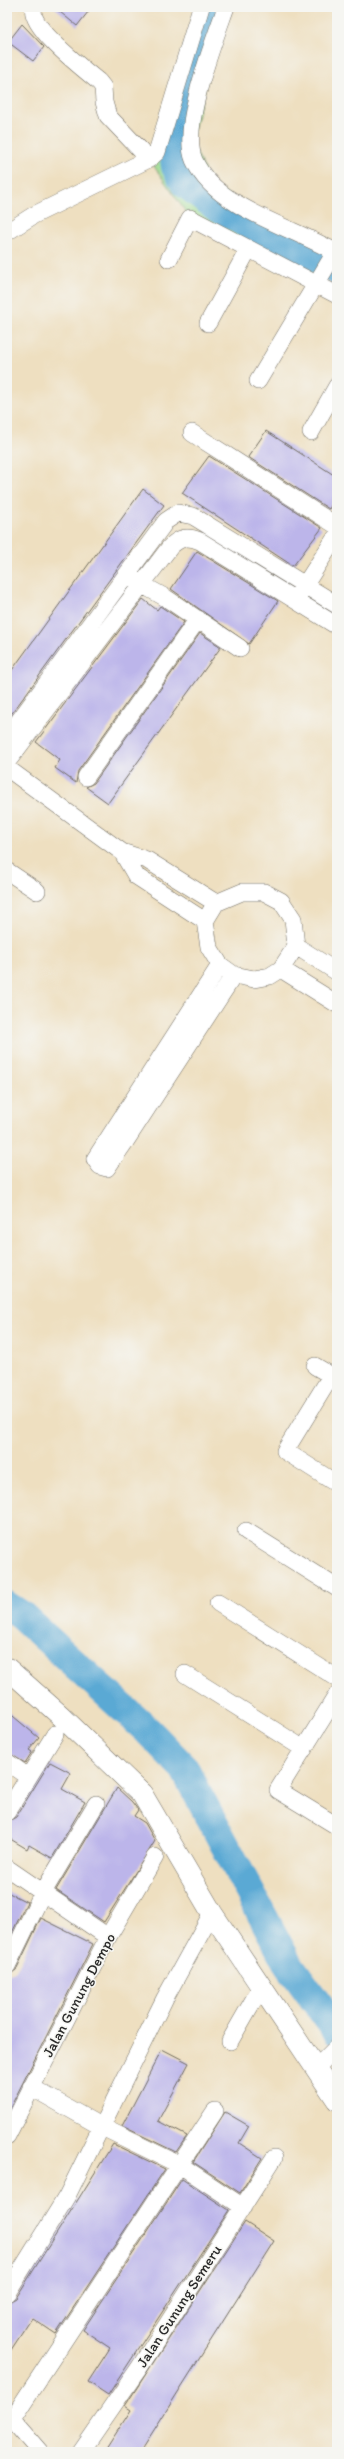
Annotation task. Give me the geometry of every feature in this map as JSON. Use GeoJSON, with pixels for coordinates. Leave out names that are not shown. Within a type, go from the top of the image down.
{"type":"FeatureCollection","features":[{"type":"Feature","properties":{"kind":"street"},"geometry":{"type":"LineString","coordinates":[[34,7],[33,14],[39,25],[55,44],[99,82],[103,88],[104,102],[108,116],[149,159]]}},
{"type":"Feature","properties":{"kind":"street"},"geometry":{"type":"LineString","coordinates":[[7,232],[34,215],[149,159],[157,152],[201,7]]}},
{"type":"Feature","properties":{"kind":"street"},"geometry":{"type":"LineString","coordinates":[[226,7],[193,116],[191,140],[194,160],[212,186],[235,203],[334,254],[258,382]]}},
{"type":"Feature","properties":{"kind":"street"},"geometry":{"type":"LineString","coordinates":[[169,258],[190,218],[248,250],[316,282],[337,295]]}},
{"type":"Feature","properties":{"kind":"street"},"geometry":{"type":"LineString","coordinates":[[208,323],[248,250]]}},
{"type":"Feature","properties":{"kind":"street"},"geometry":{"type":"LineString","coordinates":[[311,432],[337,386]]}},
{"type":"Feature","properties":{"kind":"street"},"geometry":{"type":"LineString","coordinates":[[192,433],[337,526]]}},
{"type":"Feature","properties":{"kind":"street"},"geometry":{"type":"LineString","coordinates":[[7,737],[166,521],[178,513],[193,516],[337,605]]}},
{"type":"Feature","properties":{"kind":"street"},"geometry":{"type":"LineString","coordinates":[[166,521],[180,538]]}},
{"type":"Feature","properties":{"kind":"street"},"geometry":{"type":"LineString","coordinates":[[295,601],[304,584],[337,535]]}},
{"type":"Feature","properties":{"kind":"street"},"geometry":{"type":"LineString","coordinates":[[7,762],[141,584],[170,547],[180,538],[186,537],[200,541],[337,626]]}},
{"type":"Feature","properties":{"kind":"street"},"geometry":{"type":"LineString","coordinates":[[126,575],[198,619],[240,648]]}},
{"type":"Feature","properties":{"kind":"street"},"geometry":{"type":"LineString","coordinates":[[86,777],[198,619]]}},
{"type":"Feature","properties":{"kind":"street"},"geometry":{"type":"LineString","coordinates":[[7,768],[122,852],[147,860],[216,903]]}},
{"type":"Feature","properties":{"kind":"street"},"geometry":{"type":"LineString","coordinates":[[122,852],[136,876],[205,921]]}},
{"type":"Feature","properties":{"kind":"street"},"geometry":{"type":"LineString","coordinates":[[9,876],[37,891]]}},
{"type":"Feature","properties":{"kind":"street"},"geometry":{"type":"LineString","coordinates":[[242,892],[264,892],[281,901],[294,918],[296,946],[281,969],[270,976],[254,978],[234,975],[220,965],[209,947],[205,921],[216,903],[242,892]]}},
{"type":"Feature","properties":{"kind":"street"},"geometry":{"type":"LineString","coordinates":[[296,946],[337,972]]}},
{"type":"Feature","properties":{"kind":"street"},"geometry":{"type":"LineString","coordinates":[[220,965],[94,1159],[100,1166],[107,1168],[234,975]]}},
{"type":"Feature","properties":{"kind":"street"},"geometry":{"type":"LineString","coordinates":[[281,969],[337,1004]]}},
{"type":"Feature","properties":{"kind":"street"},"geometry":{"type":"LineString","coordinates":[[315,1366],[334,1378],[284,1451],[337,1484]]}},
{"type":"Feature","properties":{"kind":"street"},"geometry":{"type":"LineString","coordinates":[[246,1531],[337,1588]]}},
{"type":"Feature","properties":{"kind":"street"},"geometry":{"type":"LineString","coordinates":[[218,1603],[337,1678]]}},
{"type":"Feature","properties":{"kind":"street"},"geometry":{"type":"LineString","coordinates":[[7,1668],[136,1787],[212,1913],[337,2100]]}},
{"type":"Feature","properties":{"kind":"street"},"geometry":{"type":"LineString","coordinates":[[185,1674],[304,1749]]}},
{"type":"Feature","properties":{"kind":"street"},"geometry":{"type":"LineString","coordinates":[[337,1695],[278,1790],[337,1826]]}},
{"type":"Feature","properties":{"kind":"street"},"geometry":{"type":"LineString","coordinates":[[7,1812],[55,1734]]}},
{"type":"Feature","properties":{"kind":"street"},"geometry":{"type":"LineString","coordinates":[[7,1762],[28,1777]]}},
{"type":"Feature","properties":{"kind":"street"},"geometry":{"type":"LineString","coordinates":[[7,1966],[42,1894],[96,1804]]}},
{"type":"Feature","properties":{"kind":"street","name":"Jalan Gunung Dempo"},"geometry":{"type":"LineString","coordinates":[[7,2136],[108,1937],[155,1858]]}},
{"type":"Feature","properties":{"kind":"street"},"geometry":{"type":"LineString","coordinates":[[7,1868],[42,1894],[108,1937]]}},
{"type":"Feature","properties":{"kind":"street"},"geometry":{"type":"LineString","coordinates":[[7,2293],[66,2196],[165,1998],[212,1913]]}},
{"type":"Feature","properties":{"kind":"street"},"geometry":{"type":"LineString","coordinates":[[230,2041],[261,1987]]}},
{"type":"Feature","properties":{"kind":"street"},"geometry":{"type":"LineString","coordinates":[[316,2068],[337,2047]]}},
{"type":"Feature","properties":{"kind":"street"},"geometry":{"type":"LineString","coordinates":[[31,2088],[100,2126],[180,2165],[243,2207]]}},
{"type":"Feature","properties":{"kind":"street"},"geometry":{"type":"LineString","coordinates":[[40,2452],[9,2416],[216,2111]]}},
{"type":"Feature","properties":{"kind":"street","name":"Jalan Gunung Semeru"},"geometry":{"type":"LineString","coordinates":[[81,2452],[139,2368],[274,2158]]}},
{"type":"Feature","properties":{"kind":"green space"},"geometry":{"type":"Polygon","coordinates":[[[200,7],[226,7],[191,141],[212,186],[337,253],[337,269],[327,265],[316,282],[190,218],[149,159],[200,7]]]}},
{"type":"Feature","properties":{"kind":"building"},"geometry":{"type":"Polygon","coordinates":[[[54,7],[92,7],[77,26],[54,7]]]}},
{"type":"Feature","properties":{"kind":"building"},"geometry":{"type":"Polygon","coordinates":[[[22,24],[44,47],[33,61],[8,42],[22,24]]]}},
{"type":"Feature","properties":{"kind":"building"},"geometry":{"type":"Polygon","coordinates":[[[266,431],[337,477],[337,496],[329,509],[248,457],[266,431]]]}},
{"type":"Feature","properties":{"kind":"building"},"geometry":{"type":"Polygon","coordinates":[[[209,456],[322,528],[293,566],[182,493],[209,456]]]}},
{"type":"Feature","properties":{"kind":"building"},"geometry":{"type":"Polygon","coordinates":[[[143,489],[164,505],[7,720],[7,677],[143,489]]]}},
{"type":"Feature","properties":{"kind":"building"},"geometry":{"type":"Polygon","coordinates":[[[197,551],[278,601],[249,644],[171,589],[197,551]]]}},
{"type":"Feature","properties":{"kind":"building"},"geometry":{"type":"Polygon","coordinates":[[[143,599],[157,610],[160,606],[184,622],[78,771],[76,783],[55,768],[60,760],[36,742],[143,599]]]}},
{"type":"Feature","properties":{"kind":"building"},"geometry":{"type":"Polygon","coordinates":[[[200,633],[221,647],[108,803],[86,787],[94,783],[200,633]]]}},
{"type":"Feature","properties":{"kind":"building"},"geometry":{"type":"Polygon","coordinates":[[[7,1711],[39,1738],[29,1750],[32,1752],[25,1763],[7,1752],[7,1711]]]}},
{"type":"Feature","properties":{"kind":"building"},"geometry":{"type":"Polygon","coordinates":[[[50,1762],[71,1773],[62,1789],[85,1802],[52,1858],[29,1845],[27,1849],[7,1837],[7,1822],[16,1817],[50,1762]]]}},
{"type":"Feature","properties":{"kind":"building"},"geometry":{"type":"Polygon","coordinates":[[[117,1788],[138,1810],[134,1816],[145,1823],[155,1841],[104,1922],[56,1890],[117,1788]]]}},
{"type":"Feature","properties":{"kind":"building"},"geometry":{"type":"Polygon","coordinates":[[[7,1892],[27,1902],[7,1943],[7,1892]]]}},
{"type":"Feature","properties":{"kind":"building"},"geometry":{"type":"Polygon","coordinates":[[[41,1918],[93,1944],[7,2114],[7,1976],[16,1970],[41,1918]]]}},
{"type":"Feature","properties":{"kind":"building"},"geometry":{"type":"Polygon","coordinates":[[[162,2049],[189,2063],[158,2121],[187,2136],[176,2152],[122,2126],[162,2049]]]}},
{"type":"Feature","properties":{"kind":"building"},"geometry":{"type":"Polygon","coordinates":[[[225,2112],[249,2126],[239,2143],[262,2158],[240,2193],[193,2162],[225,2112]]]}},
{"type":"Feature","properties":{"kind":"building"},"geometry":{"type":"Polygon","coordinates":[[[113,2144],[165,2169],[56,2334],[32,2318],[7,2356],[7,2303],[16,2298],[113,2144]]]}},
{"type":"Feature","properties":{"kind":"building"},"geometry":{"type":"Polygon","coordinates":[[[182,2179],[229,2210],[108,2395],[88,2382],[110,2348],[83,2330],[182,2179]]]}},
{"type":"Feature","properties":{"kind":"building"},"geometry":{"type":"Polygon","coordinates":[[[245,2222],[274,2241],[140,2452],[104,2452],[131,2410],[125,2406],[245,2222]]]}},
{"type":"Feature","properties":{"kind":"waterway"},"geometry":{"type":"LineString","coordinates":[[211,7],[172,138],[176,167],[185,183],[217,207],[263,233],[337,269]]}},
{"type":"Feature","properties":{"kind":"waterway"},"geometry":{"type":"LineString","coordinates":[[7,1606],[21,1615],[148,1731],[184,1768],[287,1962],[337,2031]]}}]}
